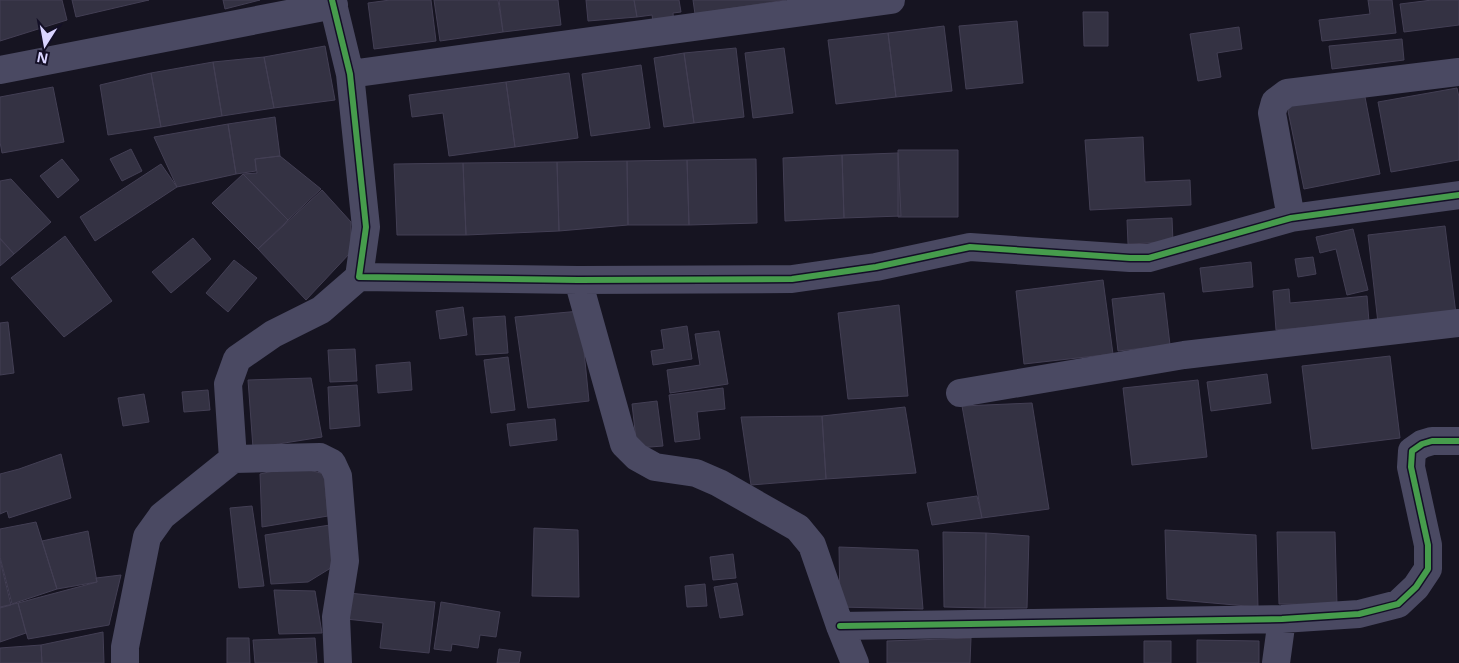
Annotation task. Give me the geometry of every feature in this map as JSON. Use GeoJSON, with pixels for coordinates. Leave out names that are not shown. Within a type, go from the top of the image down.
{"type":"FeatureCollection","features":[{"type":"Feature","properties":{"kind":"street"},"geometry":{"type":"LineString","coordinates":[[350,74],[892,0]]}},
{"type":"Feature","properties":{"kind":"street"},"geometry":{"type":"LineString","coordinates":[[0,70],[333,2],[350,74],[366,227],[359,278]]}},
{"type":"Feature","properties":{"kind":"street"},"geometry":{"type":"LineString","coordinates":[[1291,218],[1272,113],[1276,102],[1287,93],[1459,72]]}},
{"type":"Feature","properties":{"kind":"street"},"geometry":{"type":"LineString","coordinates":[[233,459],[228,384],[237,359],[273,334],[321,310],[359,278],[792,279],[876,267],[970,247],[1149,258],[1291,218],[1459,195]]}},
{"type":"Feature","properties":{"kind":"street"},"geometry":{"type":"LineString","coordinates":[[578,280],[624,444],[637,457],[655,467],[696,473],[718,483],[798,528],[812,545],[855,663]]}},
{"type":"Feature","properties":{"kind":"street"},"geometry":{"type":"LineString","coordinates":[[960,393],[1184,356],[1459,323]]}},
{"type":"Feature","properties":{"kind":"street"},"geometry":{"type":"LineString","coordinates":[[840,626],[1282,619],[1360,614],[1398,604],[1416,587],[1428,569],[1428,545],[1411,467],[1412,451],[1422,444],[1432,441],[1459,441]]}},
{"type":"Feature","properties":{"kind":"street"},"geometry":{"type":"LineString","coordinates":[[125,663],[125,648],[147,536],[162,516],[233,459],[320,457],[332,463],[338,476],[345,561],[336,617],[338,663]]}},
{"type":"Feature","properties":{"kind":"street"},"geometry":{"type":"LineString","coordinates":[[1276,663],[1282,619]]}},
{"type":"Feature","properties":{"kind":"building"},"geometry":{"type":"Polygon","coordinates":[[[0,0],[62,0],[67,20],[0,41],[0,0]]]}},
{"type":"Feature","properties":{"kind":"building"},"geometry":{"type":"Polygon","coordinates":[[[72,0],[149,0],[76,17],[72,0]]]}},
{"type":"Feature","properties":{"kind":"building"},"geometry":{"type":"Polygon","coordinates":[[[223,0],[260,0],[225,9],[223,0]]]}},
{"type":"Feature","properties":{"kind":"building"},"geometry":{"type":"Polygon","coordinates":[[[390,0],[431,0],[436,41],[374,49],[368,3],[390,0]]]}},
{"type":"Feature","properties":{"kind":"building"},"geometry":{"type":"Polygon","coordinates":[[[434,0],[498,0],[503,32],[440,41],[434,0]]]}},
{"type":"Feature","properties":{"kind":"building"},"geometry":{"type":"Polygon","coordinates":[[[499,0],[558,0],[561,25],[503,32],[499,0]]]}},
{"type":"Feature","properties":{"kind":"building"},"geometry":{"type":"Polygon","coordinates":[[[586,0],[634,0],[637,17],[588,21],[586,0]]]}},
{"type":"Feature","properties":{"kind":"building"},"geometry":{"type":"Polygon","coordinates":[[[634,0],[679,0],[681,12],[673,13],[674,25],[654,28],[652,15],[637,17],[634,0]]]}},
{"type":"Feature","properties":{"kind":"building"},"geometry":{"type":"Polygon","coordinates":[[[693,0],[786,0],[695,14],[693,0]]]}},
{"type":"Feature","properties":{"kind":"building"},"geometry":{"type":"Polygon","coordinates":[[[1368,0],[1392,0],[1396,33],[1322,41],[1319,20],[1370,14],[1368,0]]]}},
{"type":"Feature","properties":{"kind":"building"},"geometry":{"type":"Polygon","coordinates":[[[1432,0],[1459,0],[1459,25],[1404,32],[1400,4],[1432,0]]]}},
{"type":"Feature","properties":{"kind":"building"},"geometry":{"type":"Polygon","coordinates":[[[1083,12],[1108,12],[1108,46],[1084,46],[1083,12]]]}},
{"type":"Feature","properties":{"kind":"building"},"geometry":{"type":"Polygon","coordinates":[[[1017,21],[1023,83],[966,89],[959,26],[1017,21]]]}},
{"type":"Feature","properties":{"kind":"building"},"geometry":{"type":"Polygon","coordinates":[[[944,26],[952,91],[896,97],[888,33],[944,26]]]}},
{"type":"Feature","properties":{"kind":"building"},"geometry":{"type":"Polygon","coordinates":[[[1239,27],[1242,49],[1217,53],[1221,77],[1198,81],[1190,34],[1239,27]]]}},
{"type":"Feature","properties":{"kind":"building"},"geometry":{"type":"Polygon","coordinates":[[[888,33],[896,97],[836,104],[828,40],[888,33]]]}},
{"type":"Feature","properties":{"kind":"building"},"geometry":{"type":"Polygon","coordinates":[[[1402,39],[1404,60],[1332,69],[1329,46],[1402,39]]]}},
{"type":"Feature","properties":{"kind":"building"},"geometry":{"type":"Polygon","coordinates":[[[325,46],[335,100],[274,108],[264,57],[325,46]]]}},
{"type":"Feature","properties":{"kind":"building"},"geometry":{"type":"Polygon","coordinates":[[[736,48],[744,117],[694,123],[684,53],[736,48]]]}},
{"type":"Feature","properties":{"kind":"building"},"geometry":{"type":"Polygon","coordinates":[[[784,48],[793,113],[753,118],[745,53],[784,48]]]}},
{"type":"Feature","properties":{"kind":"building"},"geometry":{"type":"Polygon","coordinates":[[[684,53],[694,123],[664,127],[654,58],[684,53]]]}},
{"type":"Feature","properties":{"kind":"building"},"geometry":{"type":"Polygon","coordinates":[[[264,57],[274,108],[222,116],[213,62],[264,57]]]}},
{"type":"Feature","properties":{"kind":"building"},"geometry":{"type":"Polygon","coordinates":[[[213,62],[222,116],[161,127],[151,73],[213,62]]]}},
{"type":"Feature","properties":{"kind":"building"},"geometry":{"type":"Polygon","coordinates":[[[641,65],[650,128],[591,136],[582,74],[641,65]]]}},
{"type":"Feature","properties":{"kind":"building"},"geometry":{"type":"Polygon","coordinates":[[[151,73],[161,127],[108,135],[100,85],[151,73]]]}},
{"type":"Feature","properties":{"kind":"building"},"geometry":{"type":"Polygon","coordinates":[[[569,73],[578,138],[515,147],[506,82],[569,73]]]}},
{"type":"Feature","properties":{"kind":"building"},"geometry":{"type":"Polygon","coordinates":[[[506,82],[515,147],[449,156],[443,113],[412,117],[409,95],[506,82]]]}},
{"type":"Feature","properties":{"kind":"building"},"geometry":{"type":"Polygon","coordinates":[[[53,87],[64,142],[2,153],[0,142],[0,97],[53,87]]]}},
{"type":"Feature","properties":{"kind":"building"},"geometry":{"type":"Polygon","coordinates":[[[1457,88],[1459,97],[1459,160],[1391,172],[1378,102],[1457,88]]]}},
{"type":"Feature","properties":{"kind":"building"},"geometry":{"type":"Polygon","coordinates":[[[1364,92],[1380,174],[1304,189],[1287,106],[1364,92]]]}},
{"type":"Feature","properties":{"kind":"building"},"geometry":{"type":"Polygon","coordinates":[[[275,117],[280,156],[255,159],[256,171],[236,174],[228,124],[275,117]]]}},
{"type":"Feature","properties":{"kind":"building"},"geometry":{"type":"Polygon","coordinates":[[[228,124],[236,174],[177,187],[154,137],[228,124]]]}},
{"type":"Feature","properties":{"kind":"building"},"geometry":{"type":"Polygon","coordinates":[[[1143,137],[1145,182],[1190,180],[1191,205],[1090,210],[1085,140],[1143,137]]]}},
{"type":"Feature","properties":{"kind":"building"},"geometry":{"type":"Polygon","coordinates":[[[131,149],[142,171],[122,181],[110,159],[131,149]]]}},
{"type":"Feature","properties":{"kind":"building"},"geometry":{"type":"Polygon","coordinates":[[[898,150],[958,150],[958,217],[898,217],[898,150]]]}},
{"type":"Feature","properties":{"kind":"building"},"geometry":{"type":"Polygon","coordinates":[[[898,153],[901,216],[844,218],[842,155],[898,153]]]}},
{"type":"Feature","properties":{"kind":"building"},"geometry":{"type":"Polygon","coordinates":[[[842,155],[844,218],[785,221],[783,158],[842,155]]]}},
{"type":"Feature","properties":{"kind":"building"},"geometry":{"type":"Polygon","coordinates":[[[280,156],[321,189],[288,220],[243,174],[257,173],[255,159],[280,156]]]}},
{"type":"Feature","properties":{"kind":"building"},"geometry":{"type":"Polygon","coordinates":[[[62,159],[79,180],[58,198],[40,176],[62,159]]]}},
{"type":"Feature","properties":{"kind":"building"},"geometry":{"type":"Polygon","coordinates":[[[756,159],[757,223],[689,225],[687,160],[756,159]]]}},
{"type":"Feature","properties":{"kind":"building"},"geometry":{"type":"Polygon","coordinates":[[[687,160],[689,225],[628,225],[627,161],[687,160]]]}},
{"type":"Feature","properties":{"kind":"building"},"geometry":{"type":"Polygon","coordinates":[[[627,161],[628,225],[559,231],[557,162],[627,161]]]}},
{"type":"Feature","properties":{"kind":"building"},"geometry":{"type":"Polygon","coordinates":[[[557,162],[559,231],[466,235],[463,163],[557,162]]]}},
{"type":"Feature","properties":{"kind":"building"},"geometry":{"type":"Polygon","coordinates":[[[463,163],[466,235],[397,235],[394,164],[463,163]]]}},
{"type":"Feature","properties":{"kind":"building"},"geometry":{"type":"Polygon","coordinates":[[[161,164],[177,187],[95,241],[80,217],[161,164]]]}},
{"type":"Feature","properties":{"kind":"building"},"geometry":{"type":"Polygon","coordinates":[[[243,174],[288,220],[258,249],[212,203],[243,174]]]}},
{"type":"Feature","properties":{"kind":"building"},"geometry":{"type":"Polygon","coordinates":[[[11,179],[51,222],[14,254],[0,238],[0,181],[11,179]]]}},
{"type":"Feature","properties":{"kind":"building"},"geometry":{"type":"Polygon","coordinates":[[[322,190],[351,222],[351,252],[306,300],[258,249],[322,190]]]}},
{"type":"Feature","properties":{"kind":"building"},"geometry":{"type":"Polygon","coordinates":[[[1172,218],[1173,242],[1128,244],[1127,220],[1172,218]]]}},
{"type":"Feature","properties":{"kind":"building"},"geometry":{"type":"Polygon","coordinates":[[[1445,226],[1456,314],[1378,323],[1368,235],[1445,226]]]}},
{"type":"Feature","properties":{"kind":"building"},"geometry":{"type":"Polygon","coordinates":[[[1353,229],[1368,290],[1347,295],[1336,249],[1320,253],[1316,237],[1353,229]]]}},
{"type":"Feature","properties":{"kind":"building"},"geometry":{"type":"Polygon","coordinates":[[[65,236],[112,301],[64,337],[11,278],[65,236]]]}},
{"type":"Feature","properties":{"kind":"building"},"geometry":{"type":"Polygon","coordinates":[[[193,238],[211,259],[171,293],[152,272],[193,238]]]}},
{"type":"Feature","properties":{"kind":"building"},"geometry":{"type":"Polygon","coordinates":[[[0,239],[14,254],[0,266],[0,239]]]}},
{"type":"Feature","properties":{"kind":"building"},"geometry":{"type":"Polygon","coordinates":[[[1313,257],[1316,274],[1298,277],[1295,259],[1313,257]]]}},
{"type":"Feature","properties":{"kind":"building"},"geometry":{"type":"Polygon","coordinates":[[[234,260],[257,278],[228,312],[206,293],[234,260]]]}},
{"type":"Feature","properties":{"kind":"building"},"geometry":{"type":"Polygon","coordinates":[[[1251,262],[1253,287],[1203,292],[1200,268],[1251,262]]]}},
{"type":"Feature","properties":{"kind":"building"},"geometry":{"type":"Polygon","coordinates":[[[1103,280],[1113,354],[1024,364],[1016,291],[1103,280]]]}},
{"type":"Feature","properties":{"kind":"building"},"geometry":{"type":"Polygon","coordinates":[[[1289,289],[1290,303],[1367,296],[1369,322],[1276,330],[1273,291],[1289,289]]]}},
{"type":"Feature","properties":{"kind":"building"},"geometry":{"type":"Polygon","coordinates":[[[1164,293],[1170,345],[1118,351],[1112,299],[1164,293]]]}},
{"type":"Feature","properties":{"kind":"building"},"geometry":{"type":"Polygon","coordinates":[[[899,305],[908,396],[848,399],[838,313],[899,305]]]}},
{"type":"Feature","properties":{"kind":"building"},"geometry":{"type":"Polygon","coordinates":[[[463,307],[467,335],[440,339],[436,311],[463,307]]]}},
{"type":"Feature","properties":{"kind":"building"},"geometry":{"type":"Polygon","coordinates":[[[580,311],[589,401],[528,408],[515,317],[580,311]]]}},
{"type":"Feature","properties":{"kind":"building"},"geometry":{"type":"Polygon","coordinates":[[[505,316],[508,353],[476,355],[473,318],[505,316]]]}},
{"type":"Feature","properties":{"kind":"building"},"geometry":{"type":"Polygon","coordinates":[[[8,322],[14,373],[0,375],[0,323],[8,322]]]}},
{"type":"Feature","properties":{"kind":"building"},"geometry":{"type":"Polygon","coordinates":[[[687,326],[692,359],[653,365],[651,351],[664,349],[661,330],[687,326]]]}},
{"type":"Feature","properties":{"kind":"building"},"geometry":{"type":"Polygon","coordinates":[[[719,331],[728,384],[670,393],[667,370],[700,365],[695,334],[719,331]]]}},
{"type":"Feature","properties":{"kind":"building"},"geometry":{"type":"Polygon","coordinates":[[[355,349],[357,381],[330,382],[328,350],[355,349]]]}},
{"type":"Feature","properties":{"kind":"building"},"geometry":{"type":"Polygon","coordinates":[[[1390,356],[1400,438],[1312,449],[1302,366],[1390,356]]]}},
{"type":"Feature","properties":{"kind":"building"},"geometry":{"type":"Polygon","coordinates":[[[508,357],[515,410],[491,413],[484,360],[508,357]]]}},
{"type":"Feature","properties":{"kind":"building"},"geometry":{"type":"Polygon","coordinates":[[[410,362],[412,390],[378,393],[376,365],[410,362]]]}},
{"type":"Feature","properties":{"kind":"building"},"geometry":{"type":"Polygon","coordinates":[[[1267,374],[1271,403],[1211,411],[1207,382],[1267,374]]]}},
{"type":"Feature","properties":{"kind":"building"},"geometry":{"type":"Polygon","coordinates":[[[311,378],[322,437],[253,448],[248,380],[311,378]]]}},
{"type":"Feature","properties":{"kind":"building"},"geometry":{"type":"Polygon","coordinates":[[[1198,380],[1207,457],[1132,465],[1123,388],[1198,380]]]}},
{"type":"Feature","properties":{"kind":"building"},"geometry":{"type":"Polygon","coordinates":[[[357,385],[360,426],[330,429],[328,387],[357,385]]]}},
{"type":"Feature","properties":{"kind":"building"},"geometry":{"type":"Polygon","coordinates":[[[723,388],[725,409],[697,412],[700,439],[675,442],[669,395],[723,388]]]}},
{"type":"Feature","properties":{"kind":"building"},"geometry":{"type":"Polygon","coordinates":[[[208,390],[210,410],[184,412],[182,392],[208,390]]]}},
{"type":"Feature","properties":{"kind":"building"},"geometry":{"type":"Polygon","coordinates":[[[144,394],[149,422],[123,426],[118,398],[144,394]]]}},
{"type":"Feature","properties":{"kind":"building"},"geometry":{"type":"Polygon","coordinates":[[[657,401],[663,446],[637,448],[632,404],[657,401]]]}},
{"type":"Feature","properties":{"kind":"building"},"geometry":{"type":"Polygon","coordinates":[[[1032,403],[1049,509],[982,518],[962,406],[1032,403]]]}},
{"type":"Feature","properties":{"kind":"building"},"geometry":{"type":"Polygon","coordinates":[[[905,407],[916,473],[826,479],[822,416],[905,407]]]}},
{"type":"Feature","properties":{"kind":"building"},"geometry":{"type":"Polygon","coordinates":[[[822,416],[826,479],[751,485],[741,417],[822,416]]]}},
{"type":"Feature","properties":{"kind":"building"},"geometry":{"type":"Polygon","coordinates":[[[555,419],[557,440],[510,446],[507,424],[555,419]]]}},
{"type":"Feature","properties":{"kind":"building"},"geometry":{"type":"Polygon","coordinates":[[[61,454],[71,498],[9,518],[7,511],[0,514],[0,474],[61,454]]]}},
{"type":"Feature","properties":{"kind":"building"},"geometry":{"type":"Polygon","coordinates":[[[295,466],[324,474],[328,516],[262,527],[260,474],[295,466]]]}},
{"type":"Feature","properties":{"kind":"building"},"geometry":{"type":"Polygon","coordinates":[[[977,496],[982,518],[932,525],[927,503],[977,496]]]}},
{"type":"Feature","properties":{"kind":"building"},"geometry":{"type":"Polygon","coordinates":[[[252,506],[264,586],[239,588],[230,508],[252,506]]]}},
{"type":"Feature","properties":{"kind":"building"},"geometry":{"type":"Polygon","coordinates":[[[36,522],[57,589],[12,604],[0,557],[0,529],[36,522]]]}},
{"type":"Feature","properties":{"kind":"building"},"geometry":{"type":"Polygon","coordinates":[[[330,525],[334,566],[308,582],[271,584],[265,535],[330,525]]]}},
{"type":"Feature","properties":{"kind":"building"},"geometry":{"type":"Polygon","coordinates":[[[534,528],[578,530],[579,597],[532,596],[534,528]]]}},
{"type":"Feature","properties":{"kind":"building"},"geometry":{"type":"Polygon","coordinates":[[[1165,530],[1256,535],[1258,607],[1167,599],[1165,530]]]}},
{"type":"Feature","properties":{"kind":"building"},"geometry":{"type":"Polygon","coordinates":[[[88,531],[97,582],[57,589],[42,541],[88,531]]]}},
{"type":"Feature","properties":{"kind":"building"},"geometry":{"type":"Polygon","coordinates":[[[943,532],[986,533],[985,608],[944,607],[943,532]]]}},
{"type":"Feature","properties":{"kind":"building"},"geometry":{"type":"Polygon","coordinates":[[[1277,532],[1335,532],[1337,605],[1279,604],[1277,532]]]}},
{"type":"Feature","properties":{"kind":"building"},"geometry":{"type":"Polygon","coordinates":[[[986,533],[1029,536],[1027,608],[985,608],[986,533]]]}},
{"type":"Feature","properties":{"kind":"building"},"geometry":{"type":"Polygon","coordinates":[[[839,547],[918,550],[923,609],[840,607],[839,547]]]}},
{"type":"Feature","properties":{"kind":"building"},"geometry":{"type":"Polygon","coordinates":[[[733,554],[736,578],[713,580],[710,557],[733,554]]]}},
{"type":"Feature","properties":{"kind":"building"},"geometry":{"type":"Polygon","coordinates":[[[0,560],[11,605],[0,608],[0,560]]]}},
{"type":"Feature","properties":{"kind":"building"},"geometry":{"type":"Polygon","coordinates":[[[121,575],[109,625],[28,639],[18,603],[97,582],[96,578],[121,575]]]}},
{"type":"Feature","properties":{"kind":"building"},"geometry":{"type":"Polygon","coordinates":[[[737,583],[743,615],[720,618],[714,587],[737,583]]]}},
{"type":"Feature","properties":{"kind":"building"},"geometry":{"type":"Polygon","coordinates":[[[705,584],[707,606],[687,607],[685,586],[705,584]]]}},
{"type":"Feature","properties":{"kind":"building"},"geometry":{"type":"Polygon","coordinates":[[[274,590],[315,591],[322,633],[279,634],[274,590]]]}},
{"type":"Feature","properties":{"kind":"building"},"geometry":{"type":"Polygon","coordinates":[[[349,593],[435,602],[429,653],[380,648],[383,623],[346,619],[349,593]]]}},
{"type":"Feature","properties":{"kind":"building"},"geometry":{"type":"Polygon","coordinates":[[[441,602],[500,612],[496,637],[480,635],[478,648],[452,644],[451,651],[434,649],[441,602]]]}},
{"type":"Feature","properties":{"kind":"building"},"geometry":{"type":"Polygon","coordinates":[[[18,603],[26,633],[0,642],[0,607],[18,603]]]}},
{"type":"Feature","properties":{"kind":"building"},"geometry":{"type":"Polygon","coordinates":[[[103,632],[104,663],[42,663],[41,645],[103,632]]]}},
{"type":"Feature","properties":{"kind":"building"},"geometry":{"type":"Polygon","coordinates":[[[227,638],[249,638],[250,663],[227,663],[227,638]]]}},
{"type":"Feature","properties":{"kind":"building"},"geometry":{"type":"Polygon","coordinates":[[[315,638],[317,663],[255,663],[253,640],[315,638]]]}},
{"type":"Feature","properties":{"kind":"building"},"geometry":{"type":"Polygon","coordinates":[[[971,638],[970,663],[887,663],[887,641],[971,638]]]}},
{"type":"Feature","properties":{"kind":"building"},"geometry":{"type":"Polygon","coordinates":[[[1197,640],[1259,641],[1259,663],[1197,663],[1197,640]]]}},
{"type":"Feature","properties":{"kind":"building"},"geometry":{"type":"Polygon","coordinates":[[[1144,641],[1171,641],[1171,663],[1144,663],[1144,641]]]}},
{"type":"Feature","properties":{"kind":"building"},"geometry":{"type":"Polygon","coordinates":[[[41,645],[42,663],[0,663],[0,648],[41,645]]]}},
{"type":"Feature","properties":{"kind":"building"},"geometry":{"type":"Polygon","coordinates":[[[499,649],[521,652],[519,663],[497,663],[499,649]]]}},
{"type":"Feature","properties":{"kind":"cycle path"},"geometry":{"type":"LineString","coordinates":[[332,0],[350,74],[366,227],[359,277],[578,280],[792,279],[876,267],[970,247],[1149,258],[1291,218],[1459,195]]}},
{"type":"Feature","properties":{"kind":"cycle path"},"geometry":{"type":"LineString","coordinates":[[840,626],[1282,619],[1359,614],[1398,604],[1416,587],[1428,569],[1428,545],[1411,467],[1412,451],[1422,444],[1432,441],[1459,441]]}}]}
